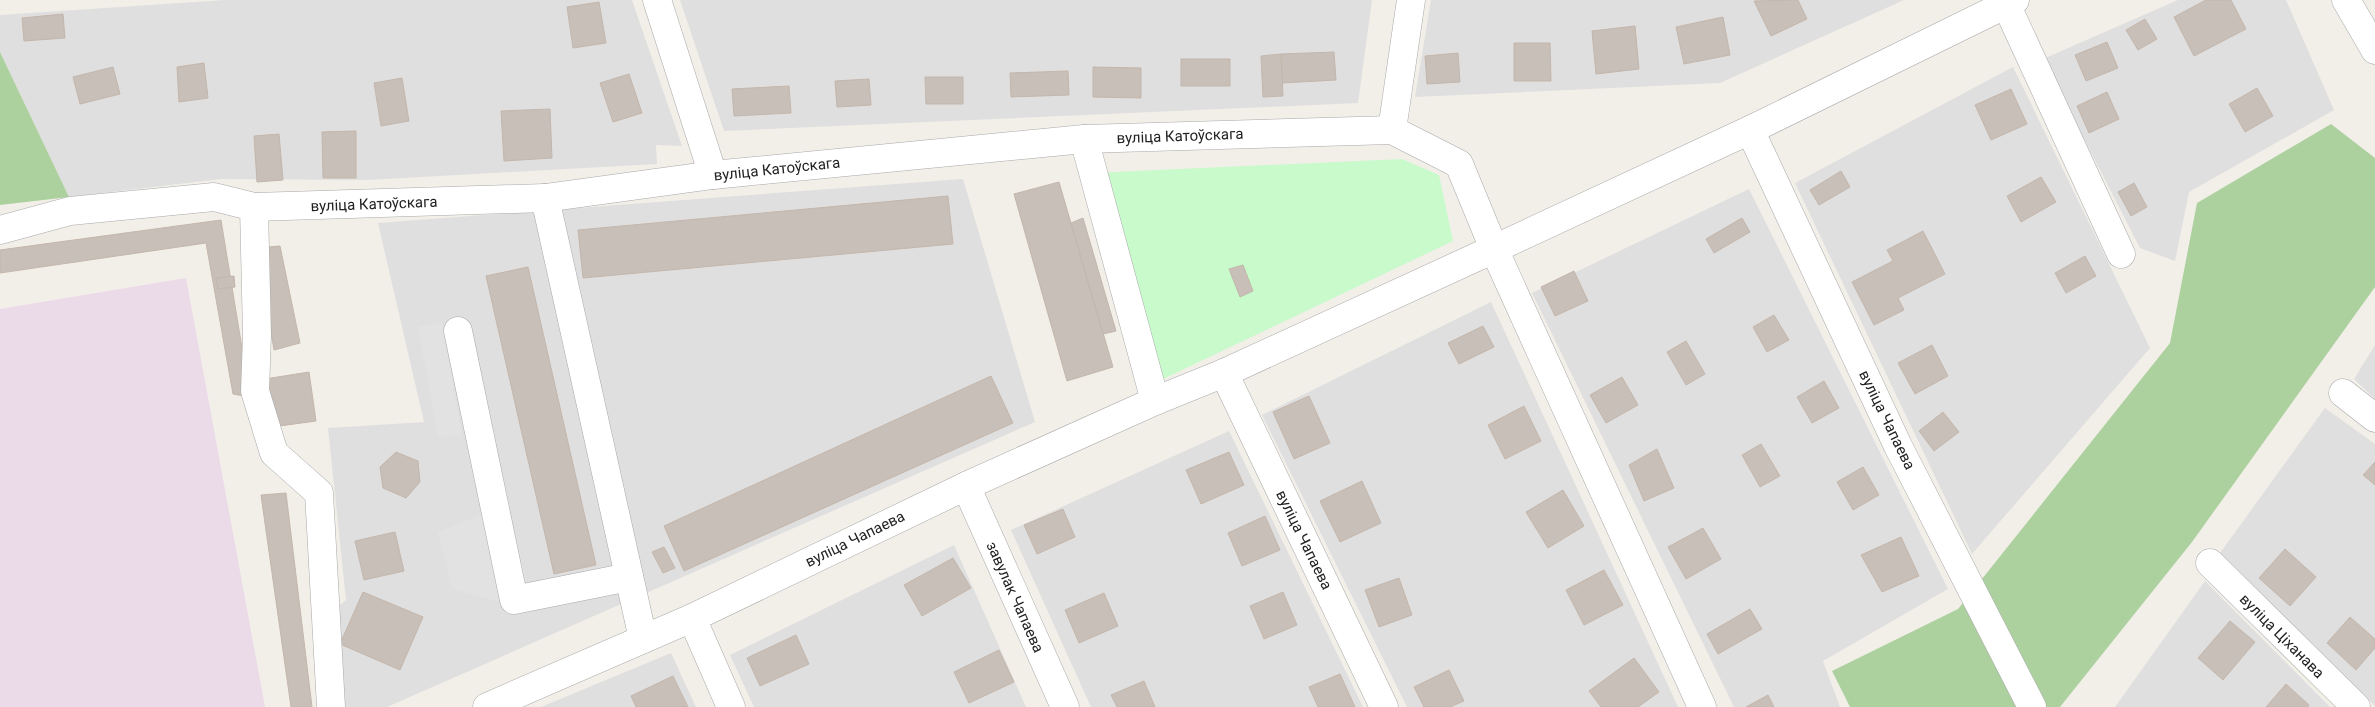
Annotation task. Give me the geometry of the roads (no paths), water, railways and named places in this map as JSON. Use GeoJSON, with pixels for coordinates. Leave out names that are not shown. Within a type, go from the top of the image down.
{"type":"FeatureCollection","features":[{"type":"Feature","properties":{"kind":"street"},"geometry":{"type":"LineString","coordinates":[[657,0],[713,175]]}},
{"type":"Feature","properties":{"kind":"street"},"geometry":{"type":"LineString","coordinates":[[1392,130],[1411,0]]}},
{"type":"Feature","properties":{"kind":"street"},"geometry":{"type":"LineString","coordinates":[[2346,0],[2375,50]]}},
{"type":"Feature","properties":{"kind":"street"},"geometry":{"type":"LineString","coordinates":[[2010,2],[2121,254]]}},
{"type":"Feature","properties":{"kind":"street","name":"вуліца Чапаева"},"geometry":{"type":"LineString","coordinates":[[487,707],[692,618],[966,486],[1155,401],[1224,373],[1494,249],[1750,130],[2010,2]]}},
{"type":"Feature","properties":{"kind":"street","name":"вуліца Катоўскага"},"geometry":{"type":"LineString","coordinates":[[0,230],[70,211],[214,196],[254,207],[545,198],[713,175],[1084,139],[1392,130],[1459,164],[1494,249]]}},
{"type":"Feature","properties":{"kind":"street","name":"вуліца Чапаева"},"geometry":{"type":"LineString","coordinates":[[1750,130],[1898,446],[2032,707]]}},
{"type":"Feature","properties":{"kind":"street"},"geometry":{"type":"LineString","coordinates":[[1084,139],[1155,401]]}},
{"type":"Feature","properties":{"kind":"street"},"geometry":{"type":"LineString","coordinates":[[545,198],[642,639]]}},
{"type":"Feature","properties":{"kind":"street"},"geometry":{"type":"LineString","coordinates":[[254,207],[257,335],[255,391],[274,452],[319,493],[331,707]]}},
{"type":"Feature","properties":{"kind":"street"},"geometry":{"type":"LineString","coordinates":[[1494,249],[1702,707]]}},
{"type":"Feature","properties":{"kind":"street"},"geometry":{"type":"LineString","coordinates":[[458,331],[514,600],[629,577]]}},
{"type":"Feature","properties":{"kind":"street","name":"вуліца Чапаева"},"geometry":{"type":"LineString","coordinates":[[1224,373],[1384,707]]}},
{"type":"Feature","properties":{"kind":"street"},"geometry":{"type":"LineString","coordinates":[[2343,393],[2375,418]]}},
{"type":"Feature","properties":{"kind":"street","name":"завулак Чапаева"},"geometry":{"type":"LineString","coordinates":[[966,486],[1065,707]]}},
{"type":"Feature","properties":{"kind":"street","name":"вуліца Ціханава"},"geometry":{"type":"LineString","coordinates":[[2210,563],[2356,707]]}},
{"type":"Feature","properties":{"kind":"street"},"geometry":{"type":"LineString","coordinates":[[692,618],[731,707]]}}]}
